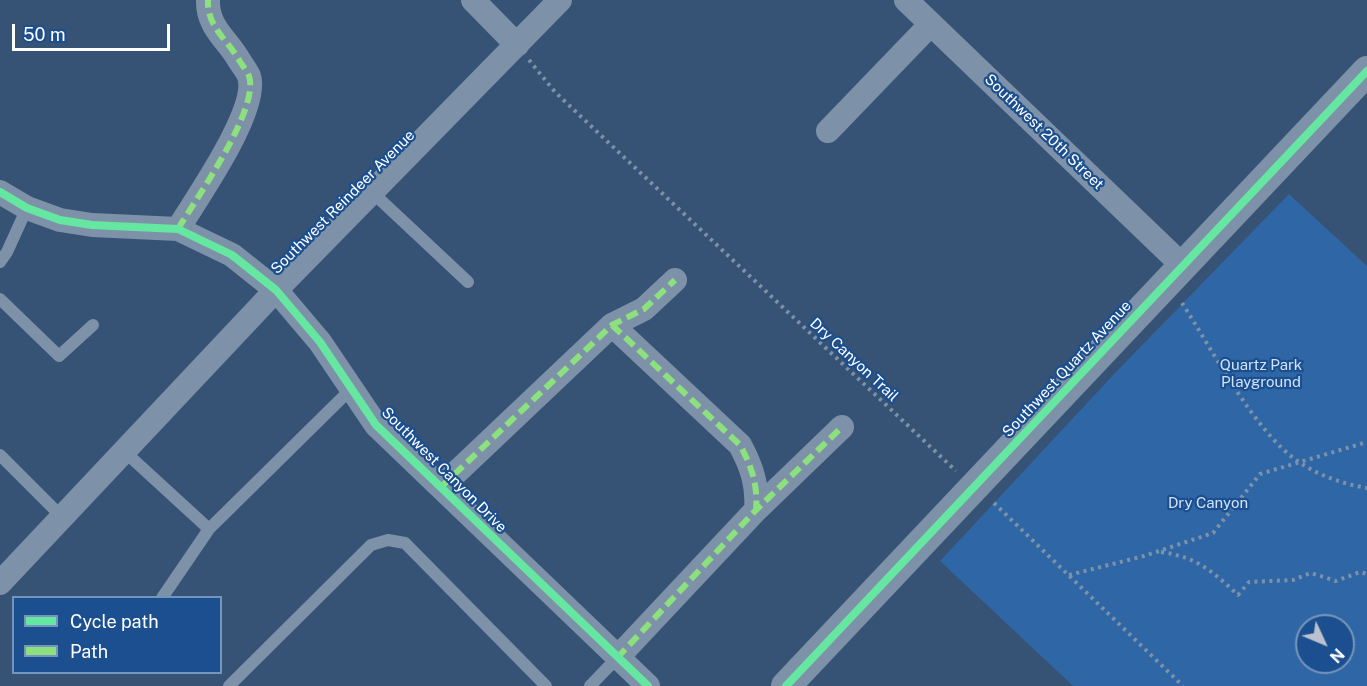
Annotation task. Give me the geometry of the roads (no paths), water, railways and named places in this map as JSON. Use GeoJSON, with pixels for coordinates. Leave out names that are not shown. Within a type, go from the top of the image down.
{"type":"FeatureCollection","features":[{"type":"Feature","properties":{"kind":"street"},"geometry":{"type":"LineString","coordinates":[[178,229],[229,146],[249,103],[250,77],[235,53],[214,28],[208,0]]}},
{"type":"Feature","properties":{"kind":"street"},"geometry":{"type":"LineString","coordinates":[[473,0],[517,45]]}},
{"type":"Feature","properties":{"kind":"street","name":"Southwest Reindeer Avenue"},"geometry":{"type":"LineString","coordinates":[[0,583],[276,290],[560,0]]}},
{"type":"Feature","properties":{"kind":"street","name":"Southwest 20th Street"},"geometry":{"type":"LineString","coordinates":[[906,0],[1182,265]]}},
{"type":"Feature","properties":{"kind":"street"},"geometry":{"type":"LineString","coordinates":[[828,131],[931,24]]}},
{"type":"Feature","properties":{"kind":"street","name":"Southwest Quartz Avenue"},"geometry":{"type":"LineString","coordinates":[[786,686],[975,489],[1182,265],[1367,71]]}},
{"type":"Feature","properties":{"kind":"street","name":"Southwest Canyon Drive"},"geometry":{"type":"LineString","coordinates":[[0,192],[27,208],[60,220],[92,225],[178,229],[232,255],[276,290],[320,342],[350,390],[376,424],[648,686]]}},
{"type":"Feature","properties":{"kind":"street"},"geometry":{"type":"LineString","coordinates":[[441,487],[612,325],[644,309],[675,280]]}},
{"type":"Feature","properties":{"kind":"street"},"geometry":{"type":"LineString","coordinates":[[612,325],[740,445],[750,464],[757,491],[756,510]]}},
{"type":"Feature","properties":{"kind":"street"},"geometry":{"type":"LineString","coordinates":[[617,658],[756,510],[842,427]]}},
{"type":"Feature","properties":{"kind":"lane"},"geometry":{"type":"LineString","coordinates":[[373,193],[468,282]]}},
{"type":"Feature","properties":{"kind":"lane"},"geometry":{"type":"LineString","coordinates":[[0,262],[27,208]]}},
{"type":"Feature","properties":{"kind":"lane"},"geometry":{"type":"LineString","coordinates":[[0,299],[59,356],[93,325]]}},
{"type":"Feature","properties":{"kind":"lane"},"geometry":{"type":"LineString","coordinates":[[163,596],[209,529],[350,390]]}},
{"type":"Feature","properties":{"kind":"lane"},"geometry":{"type":"LineString","coordinates":[[125,452],[209,529]]}},
{"type":"Feature","properties":{"kind":"lane"},"geometry":{"type":"LineString","coordinates":[[0,455],[62,517]]}},
{"type":"Feature","properties":{"kind":"lane"},"geometry":{"type":"LineString","coordinates":[[229,686],[371,545],[388,540],[405,543],[546,686]]}},
{"type":"Feature","properties":{"kind":"lane"},"geometry":{"type":"LineString","coordinates":[[590,686],[617,658]]}},
{"type":"Feature","properties":{"kind":"park label","name":"Quartz Park Playground"},"geometry":{"type":"Point","coordinates":[1261,374]}},
{"type":"Feature","properties":{"kind":"park label","name":"Dry Canyon"},"geometry":{"type":"Point","coordinates":[1208,503]}}]}
